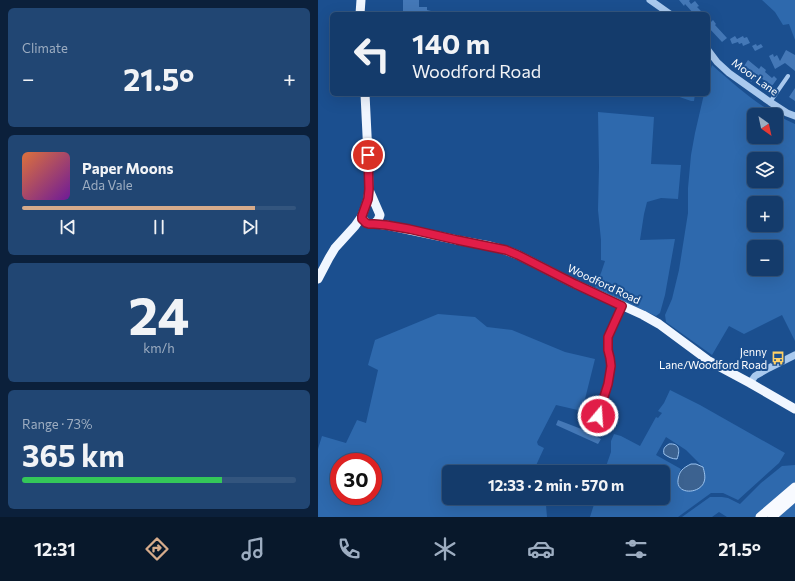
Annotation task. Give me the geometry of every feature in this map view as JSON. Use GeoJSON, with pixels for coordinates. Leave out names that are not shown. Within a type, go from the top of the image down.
{"type":"FeatureCollection","features":[{"type":"Feature","properties":{"kind":"highway"},"geometry":{"type":"LineString","coordinates":[[760,517],[795,487]]}},
{"type":"Feature","properties":{"kind":"highway"},"geometry":{"type":"LineString","coordinates":[[772,517],[795,497]]}},
{"type":"Feature","properties":{"kind":"main road"},"geometry":{"type":"LineString","coordinates":[[360,12],[361,0]]}},
{"type":"Feature","properties":{"kind":"main road"},"geometry":{"type":"LineString","coordinates":[[318,278],[336,248],[355,226],[368,199],[369,189],[365,96]]}},
{"type":"Feature","properties":{"kind":"main road"},"geometry":{"type":"LineString","coordinates":[[344,238],[378,220],[380,215],[373,202],[369,189]]}},
{"type":"Feature","properties":{"kind":"main road"},"geometry":{"type":"LineString","coordinates":[[363,212],[369,206],[372,206],[378,210]]}},
{"type":"Feature","properties":{"kind":"main road","name":"Woodford Road"},"geometry":{"type":"LineString","coordinates":[[378,210],[384,216],[409,229]]}},
{"type":"Feature","properties":{"kind":"main road"},"geometry":{"type":"LineString","coordinates":[[363,212],[364,221],[372,224]]}},
{"type":"Feature","properties":{"kind":"main road","name":"Woodford Road"},"geometry":{"type":"LineString","coordinates":[[372,224],[409,229],[506,250],[518,255],[575,284],[643,315],[659,324],[710,361],[795,409]]}},
{"type":"Feature","properties":{"kind":"street"},"geometry":{"type":"LineString","coordinates":[[650,0],[667,12]]}},
{"type":"Feature","properties":{"kind":"street","name":"Moor Lane"},"geometry":{"type":"LineString","coordinates":[[710,52],[724,69],[770,102],[787,113],[795,116]]}},
{"type":"Feature","properties":{"kind":"street"},"geometry":{"type":"LineString","coordinates":[[770,102],[788,76]]}},
{"type":"Feature","properties":{"kind":"street"},"geometry":{"type":"LineString","coordinates":[[598,416],[608,384],[611,366],[608,350],[608,337],[622,306]]}},
{"type":"Feature","properties":{"kind":"street"},"geometry":{"type":"LineString","coordinates":[[750,383],[755,376],[795,355]]}},
{"type":"Feature","properties":{"kind":"shaded area"},"geometry":{"type":"Polygon","coordinates":[[[762,0],[795,0],[795,40],[789,24],[783,25],[775,12],[762,0]]]}},
{"type":"Feature","properties":{"kind":"shaded area"},"geometry":{"type":"Polygon","coordinates":[[[712,65],[741,90],[766,108],[747,108],[747,144],[783,144],[783,118],[795,124],[795,341],[782,315],[744,334],[729,326],[712,355],[666,322],[665,315],[672,299],[679,270],[688,213],[688,188],[691,155],[704,96],[710,96],[710,72],[712,65]]]}},
{"type":"Feature","properties":{"kind":"shaded area"},"geometry":{"type":"Polygon","coordinates":[[[677,96],[695,96],[694,101],[677,96]]]}},
{"type":"Feature","properties":{"kind":"shaded area"},"geometry":{"type":"Polygon","coordinates":[[[598,112],[654,117],[651,164],[681,165],[678,199],[661,198],[647,202],[644,214],[640,240],[675,239],[665,295],[660,313],[656,316],[595,287],[605,261],[601,260],[598,210],[598,112]]]}},
{"type":"Feature","properties":{"kind":"shaded area"},"geometry":{"type":"Polygon","coordinates":[[[438,314],[475,317],[487,327],[512,330],[565,352],[595,359],[582,411],[556,405],[537,442],[538,445],[544,448],[536,465],[442,465],[442,505],[546,505],[547,517],[318,517],[318,449],[322,436],[346,443],[357,420],[366,423],[378,370],[368,365],[375,340],[438,314]]]}},
{"type":"Feature","properties":{"kind":"shaded area"},"geometry":{"type":"Polygon","coordinates":[[[670,390],[700,405],[785,453],[779,463],[738,500],[723,493],[711,493],[678,517],[590,517],[594,505],[670,505],[670,465],[606,465],[611,452],[611,441],[614,434],[640,446],[656,417],[658,418],[662,413],[658,411],[664,403],[670,390]],[[666,437],[656,455],[681,469],[678,475],[680,488],[685,491],[691,491],[702,486],[705,474],[703,467],[686,450],[666,437]]]}},
{"type":"Feature","properties":{"kind":"shaded area"},"geometry":{"type":"Polygon","coordinates":[[[669,444],[677,446],[679,453],[677,459],[670,458],[664,454],[664,448],[669,444]]]}},
{"type":"Feature","properties":{"kind":"shaded area"},"geometry":{"type":"Polygon","coordinates":[[[691,464],[696,464],[703,467],[705,480],[702,486],[698,489],[689,491],[684,490],[678,485],[678,480],[679,474],[682,470],[691,464]]]}},
{"type":"Feature","properties":{"kind":"shaded area"},"geometry":{"type":"Polygon","coordinates":[[[795,465],[795,482],[756,517],[727,517],[719,512],[712,517],[682,517],[710,497],[728,498],[740,504],[761,483],[782,466],[795,465]]]}},
{"type":"Feature","properties":{"kind":"shaded area"},"geometry":{"type":"Polygon","coordinates":[[[795,503],[795,517],[778,517],[795,503]]]}},
{"type":"Feature","properties":{"kind":"building"},"geometry":{"type":"Polygon","coordinates":[[[403,0],[419,0],[419,7],[427,7],[427,10],[435,12],[403,12],[403,0]]]}},
{"type":"Feature","properties":{"kind":"building"},"geometry":{"type":"Polygon","coordinates":[[[679,0],[690,0],[689,1],[691,4],[695,1],[699,6],[697,7],[702,12],[692,12],[685,4],[684,6],[679,0]]]}},
{"type":"Feature","properties":{"kind":"building"},"geometry":{"type":"Polygon","coordinates":[[[713,20],[716,24],[715,25],[727,38],[722,42],[710,29],[710,21],[711,22],[713,20]]]}},
{"type":"Feature","properties":{"kind":"building"},"geometry":{"type":"Polygon","coordinates":[[[735,36],[737,39],[743,36],[744,38],[747,37],[750,43],[743,46],[742,43],[739,44],[738,42],[732,44],[730,39],[735,36]]]}},
{"type":"Feature","properties":{"kind":"building"},"geometry":{"type":"Polygon","coordinates":[[[756,44],[757,46],[761,44],[763,47],[755,51],[752,46],[756,44]]]}},
{"type":"Feature","properties":{"kind":"building"},"geometry":{"type":"Polygon","coordinates":[[[786,50],[795,55],[795,71],[785,63],[775,69],[769,56],[773,54],[774,57],[777,55],[780,61],[786,50]]]}},
{"type":"Feature","properties":{"kind":"building"},"geometry":{"type":"Polygon","coordinates":[[[748,60],[759,69],[761,66],[772,78],[774,76],[777,79],[772,86],[758,76],[751,82],[750,80],[755,74],[744,66],[748,60]]]}},
{"type":"Feature","properties":{"kind":"building"},"geometry":{"type":"Polygon","coordinates":[[[795,88],[795,101],[789,97],[795,88]]]}},
{"type":"Feature","properties":{"kind":"building"},"geometry":{"type":"Polygon","coordinates":[[[558,420],[584,430],[601,439],[598,444],[556,425],[558,420]]]}},
{"type":"Feature","properties":{"kind":"place","name":"Jenny Lane/Woodford Road"},"geometry":{"type":"Point","coordinates":[778,358]}},
{"type":"Feature","properties":{"kind":"route"},"geometry":{"type":"LineString","coordinates":[[368,155],[368,199],[362,213],[362,219],[366,223],[409,229],[506,250],[622,306],[608,337],[608,350],[611,366],[608,384],[598,416]]}}]}
